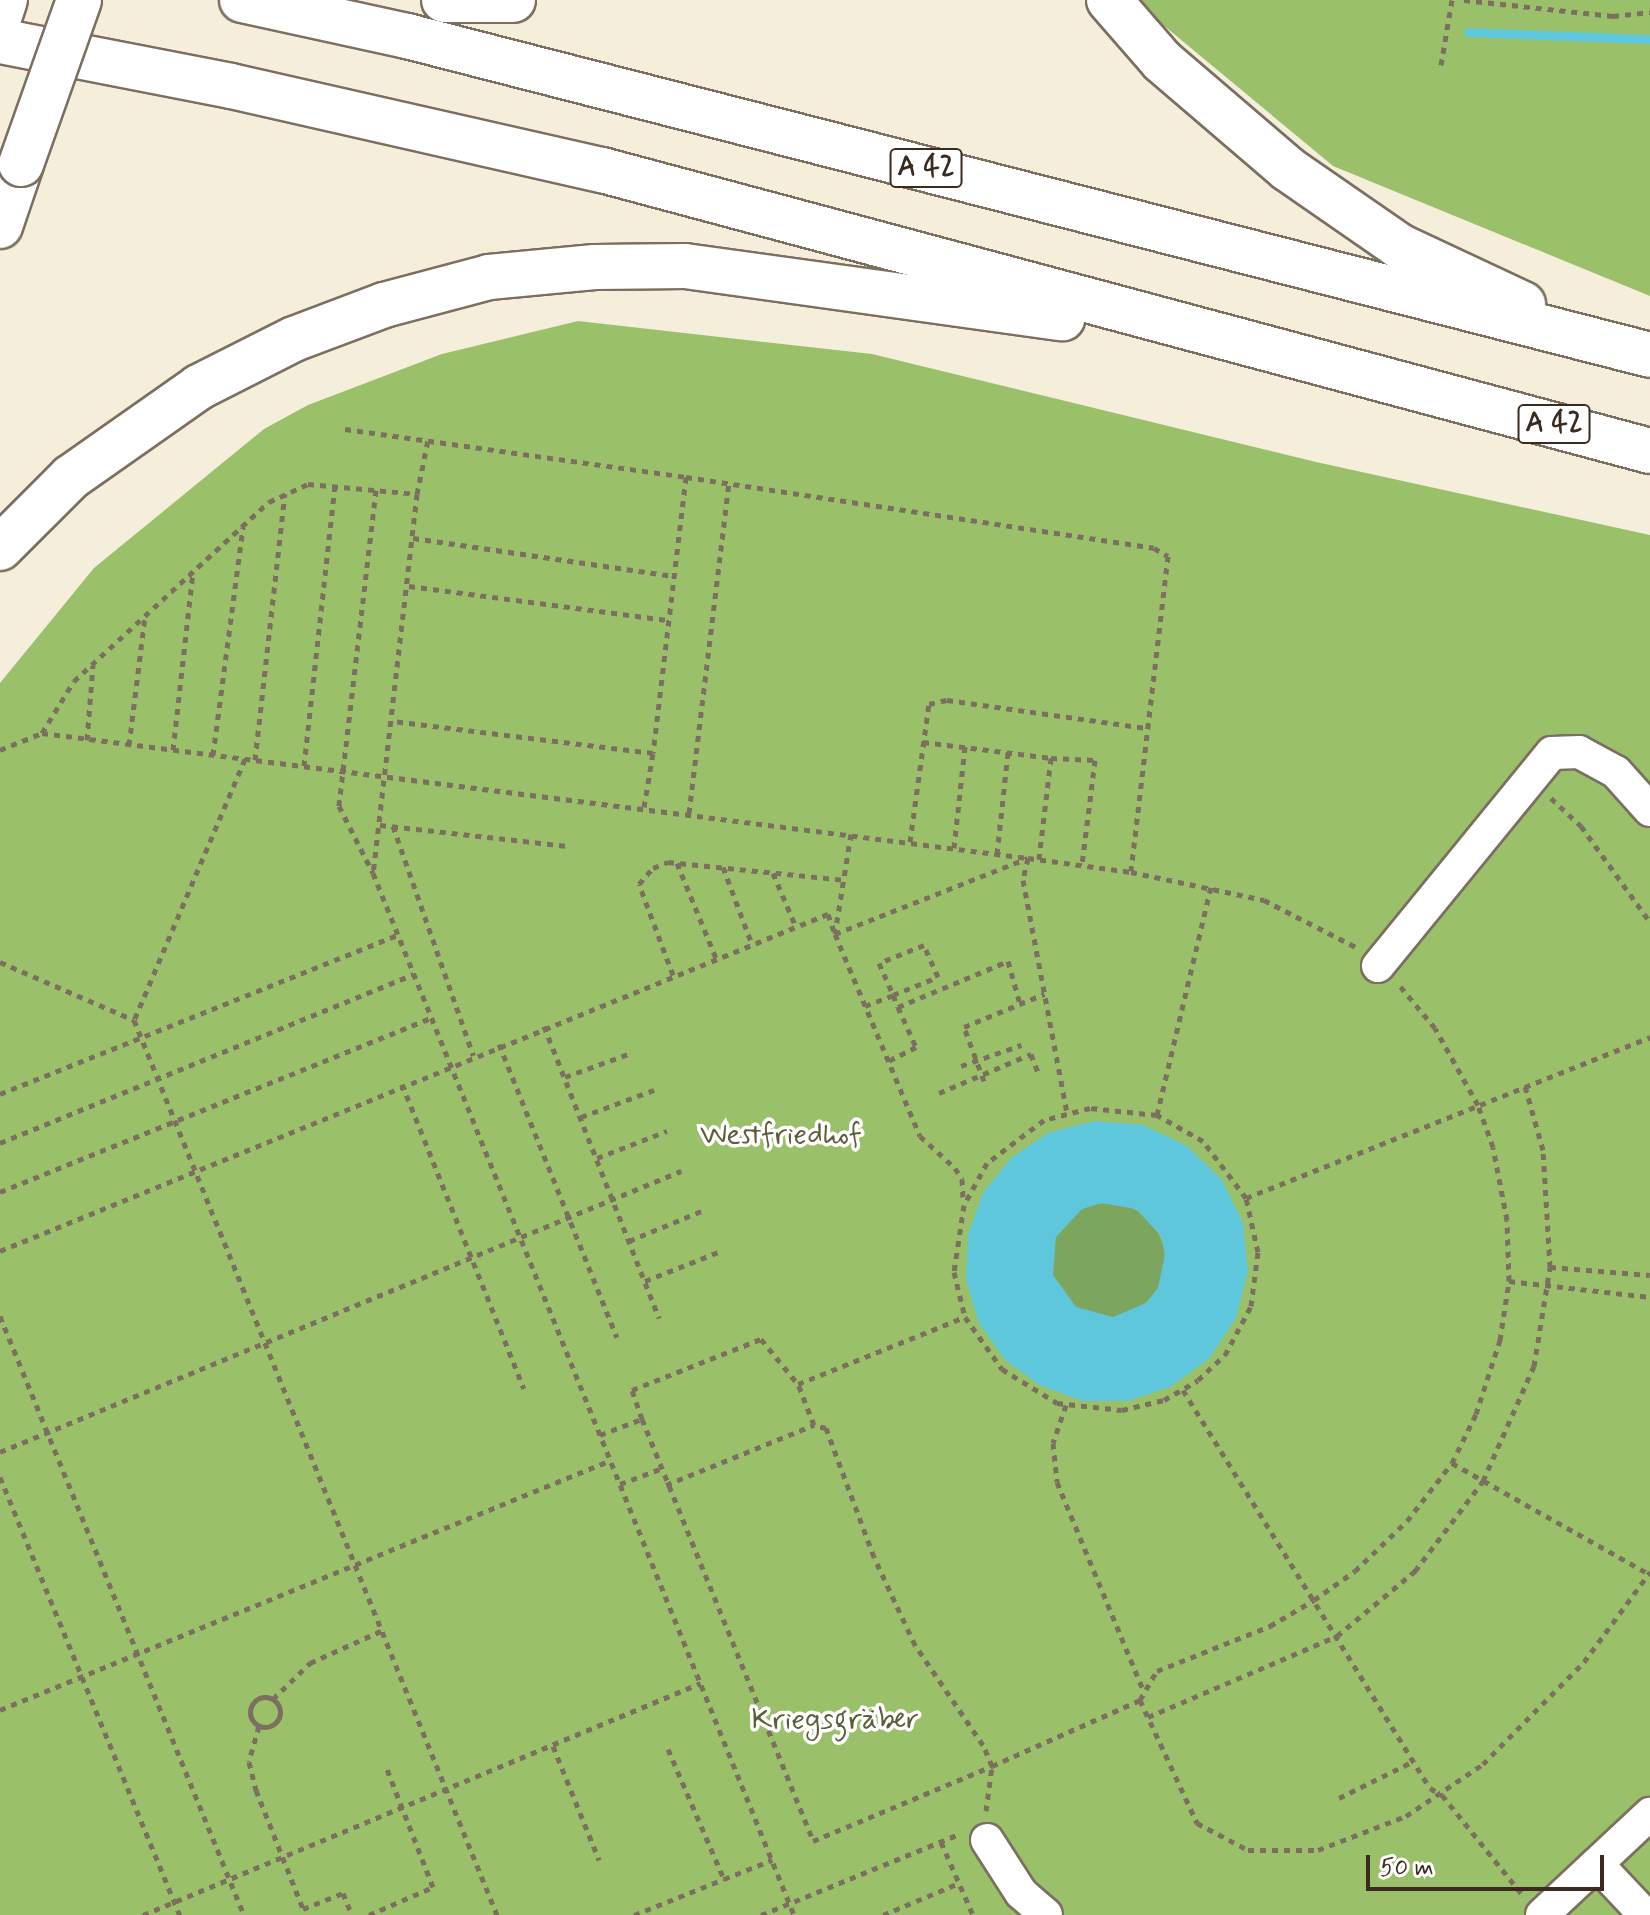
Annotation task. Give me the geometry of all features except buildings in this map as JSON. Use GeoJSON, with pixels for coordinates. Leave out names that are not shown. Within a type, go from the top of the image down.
{"type":"FeatureCollection","features":[{"type":"Feature","properties":{"kind":"highway"},"geometry":{"type":"LineString","coordinates":[[0,15],[5,0]]}},
{"type":"Feature","properties":{"kind":"highway"},"geometry":{"type":"LineString","coordinates":[[0,226],[79,0]]}},
{"type":"Feature","properties":{"kind":"highway","name":"A 42"},"geometry":{"type":"LineString","coordinates":[[242,0],[422,39],[1650,355]]}},
{"type":"Feature","properties":{"kind":"highway"},"geometry":{"type":"LineString","coordinates":[[444,0],[513,0]]}},
{"type":"Feature","properties":{"kind":"highway"},"geometry":{"type":"LineString","coordinates":[[1109,0],[1162,61],[1231,125],[1399,246],[1608,344]]}},
{"type":"Feature","properties":{"kind":"highway","name":"A 42"},"geometry":{"type":"LineString","coordinates":[[0,41],[261,92],[602,170],[1650,451]]}},
{"type":"Feature","properties":{"kind":"highway"},"geometry":{"type":"LineString","coordinates":[[0,548],[71,477],[199,387],[294,339],[384,305],[489,277],[595,267],[685,266],[1265,348]]}},
{"type":"Feature","properties":{"kind":"lane"},"geometry":{"type":"LineString","coordinates":[[1378,966],[1425,903],[1552,753],[1579,752],[1616,772],[1650,810]]}},
{"type":"Feature","properties":{"kind":"lane"},"geometry":{"type":"LineString","coordinates":[[1542,1915],[1650,1814]]}},
{"type":"Feature","properties":{"kind":"lane"},"geometry":{"type":"LineString","coordinates":[[980,1831],[1021,1893],[1046,1915]]}},
{"type":"Feature","properties":{"kind":"lane"},"geometry":{"type":"LineString","coordinates":[[1597,1864],[1645,1915]]}},
{"type":"Feature","properties":{"kind":"path"},"geometry":{"type":"LineString","coordinates":[[1441,65],[1452,0]]}},
{"type":"Feature","properties":{"kind":"path"},"geometry":{"type":"LineString","coordinates":[[1464,0],[1613,16],[1650,12]]}},
{"type":"Feature","properties":{"kind":"path"},"geometry":{"type":"LineString","coordinates":[[345,429],[729,483],[1154,548],[1168,556],[1131,872]]}},
{"type":"Feature","properties":{"kind":"path"},"geometry":{"type":"LineString","coordinates":[[373,873],[409,586],[417,494],[428,440]]}},
{"type":"Feature","properties":{"kind":"path"},"geometry":{"type":"LineString","coordinates":[[644,807],[686,477]]}},
{"type":"Feature","properties":{"kind":"path"},"geometry":{"type":"LineString","coordinates":[[689,813],[729,483]]}},
{"type":"Feature","properties":{"kind":"path"},"geometry":{"type":"LineString","coordinates":[[42,733],[74,681],[243,526],[285,494],[308,484],[417,494]]}},
{"type":"Feature","properties":{"kind":"path"},"geometry":{"type":"LineString","coordinates":[[304,766],[335,486]]}},
{"type":"Feature","properties":{"kind":"path"},"geometry":{"type":"LineString","coordinates":[[376,490],[339,806],[373,873],[794,1915]]}},
{"type":"Feature","properties":{"kind":"path"},"geometry":{"type":"LineString","coordinates":[[255,760],[285,494]]}},
{"type":"Feature","properties":{"kind":"path"},"geometry":{"type":"LineString","coordinates":[[213,755],[243,526]]}},
{"type":"Feature","properties":{"kind":"path"},"geometry":{"type":"LineString","coordinates":[[413,538],[674,576]]}},
{"type":"Feature","properties":{"kind":"path"},"geometry":{"type":"LineString","coordinates":[[173,750],[193,571]]}},
{"type":"Feature","properties":{"kind":"path"},"geometry":{"type":"LineString","coordinates":[[409,586],[669,620]]}},
{"type":"Feature","properties":{"kind":"path"},"geometry":{"type":"LineString","coordinates":[[129,745],[145,616]]}},
{"type":"Feature","properties":{"kind":"path"},"geometry":{"type":"LineString","coordinates":[[87,740],[93,663]]}},
{"type":"Feature","properties":{"kind":"path"},"geometry":{"type":"LineString","coordinates":[[910,842],[929,704],[947,700],[1146,728]]}},
{"type":"Feature","properties":{"kind":"path"},"geometry":{"type":"LineString","coordinates":[[393,721],[653,753]]}},
{"type":"Feature","properties":{"kind":"path"},"geometry":{"type":"LineString","coordinates":[[0,750],[42,733],[851,834],[1131,872],[1211,887],[1264,900],[1331,933],[1378,966],[1435,1028],[1478,1105],[1503,1184],[1509,1281],[1491,1371],[1452,1463],[1407,1521],[1355,1571],[1314,1600],[1270,1626],[1157,1671],[1140,1700],[813,1841],[666,1485],[632,1390],[761,1339],[798,1384],[814,1425]]}},
{"type":"Feature","properties":{"kind":"path"},"geometry":{"type":"LineString","coordinates":[[923,742],[1051,758],[1095,760],[1082,866]]}},
{"type":"Feature","properties":{"kind":"path"},"geometry":{"type":"LineString","coordinates":[[954,848],[965,747]]}},
{"type":"Feature","properties":{"kind":"path"},"geometry":{"type":"LineString","coordinates":[[997,854],[1008,752]]}},
{"type":"Feature","properties":{"kind":"path"},"geometry":{"type":"LineString","coordinates":[[1039,859],[1051,758]]}},
{"type":"Feature","properties":{"kind":"path"},"geometry":{"type":"LineString","coordinates":[[245,759],[134,1020],[497,1915]]}},
{"type":"Feature","properties":{"kind":"path"},"geometry":{"type":"LineString","coordinates":[[1532,780],[1581,826],[1650,922]]}},
{"type":"Feature","properties":{"kind":"path"},"geometry":{"type":"LineString","coordinates":[[380,825],[567,846]]}},
{"type":"Feature","properties":{"kind":"path"},"geometry":{"type":"LineString","coordinates":[[393,826],[473,1055]]}},
{"type":"Feature","properties":{"kind":"path"},"geometry":{"type":"LineString","coordinates":[[835,934],[851,834]]}},
{"type":"Feature","properties":{"kind":"path"},"geometry":{"type":"LineString","coordinates":[[835,934],[1028,858]]}},
{"type":"Feature","properties":{"kind":"path"},"geometry":{"type":"LineString","coordinates":[[1028,858],[1023,880],[1067,1112]]}},
{"type":"Feature","properties":{"kind":"path"},"geometry":{"type":"LineString","coordinates":[[673,975],[639,884],[653,868],[677,863],[844,880]]}},
{"type":"Feature","properties":{"kind":"path"},"geometry":{"type":"LineString","coordinates":[[677,863],[716,958]]}},
{"type":"Feature","properties":{"kind":"path"},"geometry":{"type":"LineString","coordinates":[[723,867],[752,944]]}},
{"type":"Feature","properties":{"kind":"path"},"geometry":{"type":"LineString","coordinates":[[773,872],[796,927]]}},
{"type":"Feature","properties":{"kind":"path"},"geometry":{"type":"LineString","coordinates":[[1157,1115],[1211,887]]}},
{"type":"Feature","properties":{"kind":"path"},"geometry":{"type":"LineString","coordinates":[[0,1251],[499,1044],[828,914],[920,1136],[962,1179],[964,1205],[954,1272],[965,1317],[1002,1369],[1037,1394],[1066,1405],[1122,1410],[1183,1390],[1225,1355],[1251,1306],[1258,1252],[1246,1198],[1203,1141],[1157,1115],[1114,1107],[1067,1112],[1004,1146],[987,1163],[964,1205]]}},
{"type":"Feature","properties":{"kind":"path"},"geometry":{"type":"LineString","coordinates":[[0,1094],[398,935]]}},
{"type":"Feature","properties":{"kind":"path"},"geometry":{"type":"LineString","coordinates":[[865,1006],[893,995],[938,977],[924,945],[879,963],[893,995],[898,1007],[916,1047],[888,1061]]}},
{"type":"Feature","properties":{"kind":"path"},"geometry":{"type":"LineString","coordinates":[[898,1007],[1008,961],[1020,1004]]}},
{"type":"Feature","properties":{"kind":"path"},"geometry":{"type":"LineString","coordinates":[[0,962],[134,1020]]}},
{"type":"Feature","properties":{"kind":"path"},"geometry":{"type":"LineString","coordinates":[[0,1143],[414,974]]}},
{"type":"Feature","properties":{"kind":"path"},"geometry":{"type":"LineString","coordinates":[[983,1078],[964,1027],[1044,994]]}},
{"type":"Feature","properties":{"kind":"path"},"geometry":{"type":"LineString","coordinates":[[0,1192],[431,1018]]}},
{"type":"Feature","properties":{"kind":"path"},"geometry":{"type":"LineString","coordinates":[[544,1026],[659,1318]]}},
{"type":"Feature","properties":{"kind":"path"},"geometry":{"type":"LineString","coordinates":[[1246,1198],[1650,1037]]}},
{"type":"Feature","properties":{"kind":"path"},"geometry":{"type":"LineString","coordinates":[[499,1044],[617,1337]]}},
{"type":"Feature","properties":{"kind":"path"},"geometry":{"type":"LineString","coordinates":[[961,1066],[1021,1045]]}},
{"type":"Feature","properties":{"kind":"path"},"geometry":{"type":"LineString","coordinates":[[565,1077],[631,1053]]}},
{"type":"Feature","properties":{"kind":"path"},"geometry":{"type":"LineString","coordinates":[[939,1093],[983,1078],[1031,1054],[1039,1075]]}},
{"type":"Feature","properties":{"kind":"path"},"geometry":{"type":"LineString","coordinates":[[402,1084],[524,1389]]}},
{"type":"Feature","properties":{"kind":"path"},"geometry":{"type":"LineString","coordinates":[[1148,1717],[1337,1636],[1415,1571],[1483,1481],[1534,1366],[1550,1267],[1543,1150],[1525,1086]]}},
{"type":"Feature","properties":{"kind":"path"},"geometry":{"type":"LineString","coordinates":[[581,1117],[654,1090]]}},
{"type":"Feature","properties":{"kind":"path"},"geometry":{"type":"LineString","coordinates":[[597,1158],[667,1131]]}},
{"type":"Feature","properties":{"kind":"path"},"geometry":{"type":"LineString","coordinates":[[0,1452],[266,1345],[471,1255],[681,1171]]}},
{"type":"Feature","properties":{"kind":"path"},"geometry":{"type":"LineString","coordinates":[[629,1241],[704,1210]]}},
{"type":"Feature","properties":{"kind":"path"},"geometry":{"type":"LineString","coordinates":[[645,1281],[721,1251]]}},
{"type":"Feature","properties":{"kind":"path"},"geometry":{"type":"LineString","coordinates":[[1550,1267],[1650,1275]]}},
{"type":"Feature","properties":{"kind":"path"},"geometry":{"type":"LineString","coordinates":[[1509,1281],[1650,1297]]}},
{"type":"Feature","properties":{"kind":"path"},"geometry":{"type":"LineString","coordinates":[[0,1316],[244,1915]]}},
{"type":"Feature","properties":{"kind":"path"},"geometry":{"type":"LineString","coordinates":[[798,1384],[965,1317]]}},
{"type":"Feature","properties":{"kind":"path"},"geometry":{"type":"LineString","coordinates":[[1183,1390],[1430,1788],[1442,1795],[1519,1890]]}},
{"type":"Feature","properties":{"kind":"path"},"geometry":{"type":"LineString","coordinates":[[1066,1405],[1053,1443],[1057,1482],[1144,1693]]}},
{"type":"Feature","properties":{"kind":"path"},"geometry":{"type":"LineString","coordinates":[[600,1435],[642,1419]]}},
{"type":"Feature","properties":{"kind":"path"},"geometry":{"type":"LineString","coordinates":[[666,1485],[814,1425],[826,1428],[874,1557],[915,1645],[992,1766],[980,1831],[941,1842],[761,1915]]}},
{"type":"Feature","properties":{"kind":"path"},"geometry":{"type":"LineString","coordinates":[[0,1710],[611,1460]]}},
{"type":"Feature","properties":{"kind":"path"},"geometry":{"type":"LineString","coordinates":[[1140,1700],[1197,1823],[1248,1850],[1318,1850],[1366,1834],[1442,1795],[1536,1717],[1584,1662],[1649,1573],[1452,1463]]}},
{"type":"Feature","properties":{"kind":"path"},"geometry":{"type":"LineString","coordinates":[[620,1484],[660,1469]]}},
{"type":"Feature","properties":{"kind":"path"},"geometry":{"type":"LineString","coordinates":[[0,1477],[180,1915]]}},
{"type":"Feature","properties":{"kind":"path"},"geometry":{"type":"LineString","coordinates":[[273,1699],[279,1717],[271,1726],[259,1726],[250,1716],[250,1706],[258,1698],[273,1699],[310,1663],[381,1631]]}},
{"type":"Feature","properties":{"kind":"path"},"geometry":{"type":"LineString","coordinates":[[143,1915],[701,1683]]}},
{"type":"Feature","properties":{"kind":"path"},"geometry":{"type":"LineString","coordinates":[[259,1726],[249,1762],[280,1857],[303,1909],[343,1893],[352,1915]]}},
{"type":"Feature","properties":{"kind":"path"},"geometry":{"type":"LineString","coordinates":[[553,1746],[599,1860]]}},
{"type":"Feature","properties":{"kind":"path"},"geometry":{"type":"LineString","coordinates":[[668,1749],[724,1879]]}},
{"type":"Feature","properties":{"kind":"path"},"geometry":{"type":"LineString","coordinates":[[1339,1798],[1414,1761]]}},
{"type":"Feature","properties":{"kind":"path"},"geometry":{"type":"LineString","coordinates":[[366,1914],[433,1887],[387,1769]]}},
{"type":"Feature","properties":{"kind":"path"},"geometry":{"type":"LineString","coordinates":[[941,1842],[973,1915]]}},
{"type":"Feature","properties":{"kind":"path"},"geometry":{"type":"LineString","coordinates":[[634,1915],[772,1860]]}},
{"type":"Feature","properties":{"kind":"path"},"geometry":{"type":"LineString","coordinates":[[883,1915],[959,1883]]}},
{"type":"Feature","properties":{"kind":"green space"},"geometry":{"type":"Polygon","coordinates":[[[1133,0],[1650,0],[1650,296],[1333,166],[1133,0]]]}},
{"type":"Feature","properties":{"kind":"green space","name":"Westfriedhof"},"geometry":{"type":"Polygon","coordinates":[[[578,321],[872,354],[1316,462],[1650,535],[1650,1915],[0,1915],[0,683],[94,568],[264,429],[308,405],[442,354],[578,321]]]}},
{"type":"Feature","properties":{"kind":"green space"},"geometry":{"type":"Polygon","coordinates":[[[1108,1203],[1130,1208],[1148,1220],[1160,1238],[1165,1260],[1160,1282],[1148,1300],[1130,1312],[1108,1317],[1086,1312],[1068,1300],[1056,1282],[1051,1260],[1056,1238],[1068,1220],[1086,1208],[1108,1203]]]}},
{"type":"Feature","properties":{"kind":"water"},"geometry":{"type":"Polygon","coordinates":[[[1095,1121],[1143,1125],[1187,1146],[1222,1180],[1243,1223],[1248,1271],[1236,1318],[1209,1359],[1170,1387],[1128,1401],[1083,1401],[1041,1386],[1005,1360],[979,1323],[966,1280],[968,1235],[983,1193],[1011,1158],[1048,1133],[1095,1121]],[[1101,1203],[1082,1209],[1056,1237],[1053,1275],[1076,1307],[1113,1317],[1146,1303],[1158,1288],[1165,1254],[1161,1236],[1136,1209],[1101,1203]]]}},
{"type":"Feature","properties":{"kind":"waterway"},"geometry":{"type":"LineString","coordinates":[[1468,32],[1650,39]]}},
{"type":"Feature","properties":{"kind":"park label","name":"Kriegsgräber"},"geometry":{"type":"Point","coordinates":[835,1720]}}]}
